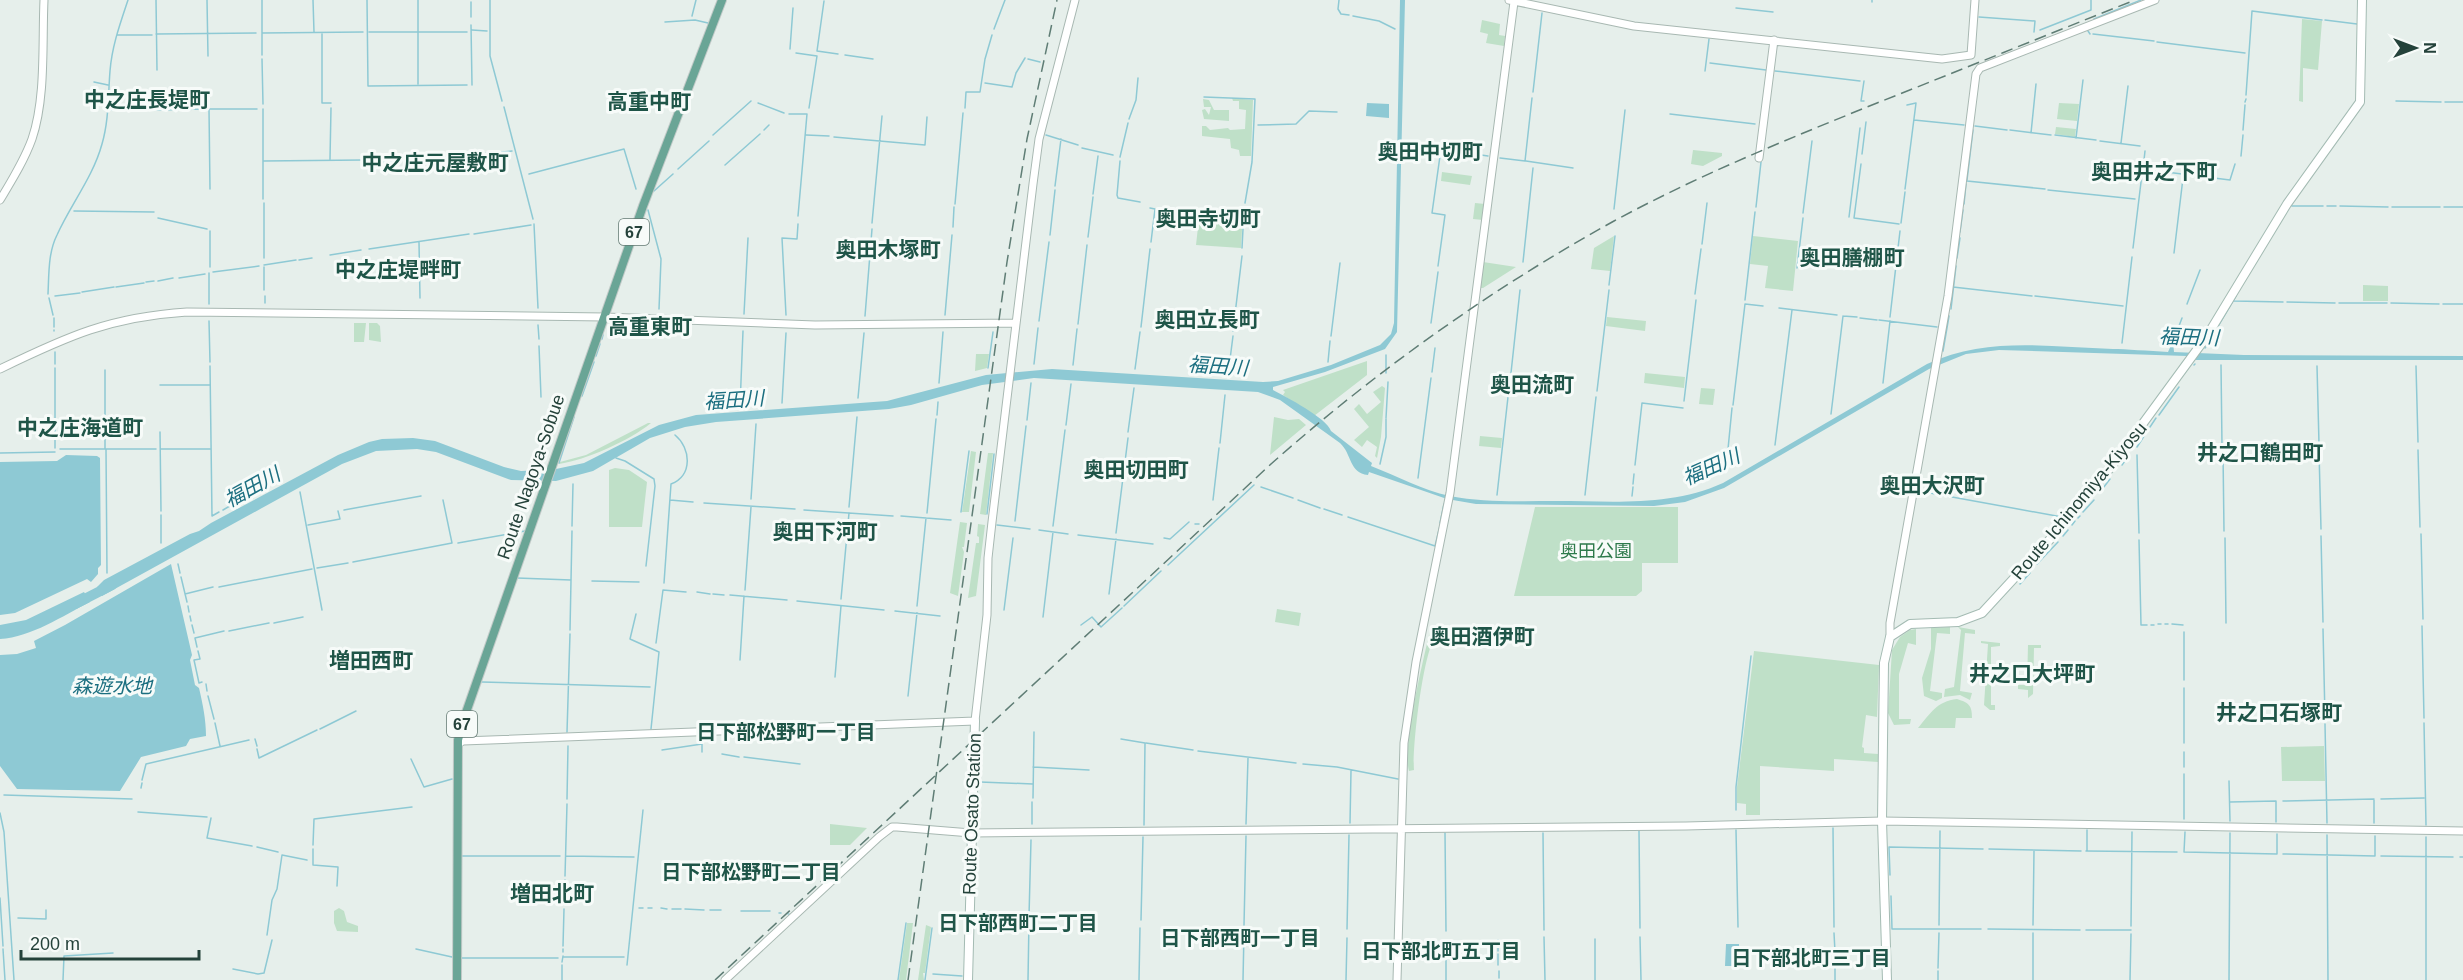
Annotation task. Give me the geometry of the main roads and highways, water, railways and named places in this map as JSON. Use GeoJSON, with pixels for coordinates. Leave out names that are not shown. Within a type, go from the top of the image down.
{"type":"FeatureCollection","features":[{"type":"Feature","properties":{"kind":"main road","name":"Route Nagoya-Sobue"},"geometry":{"type":"LineString","coordinates":[[457,980],[458,744],[462,724],[645,200],[722,0]]}},
{"type":"Feature","properties":{"kind":"main road","name":"Route Ichinomiya-Kiyosu"},"geometry":{"type":"LineString","coordinates":[[1887,980],[1882,821],[1884,674],[1890,637],[1910,624],[1958,622],[1982,613],[2054,535],[2112,467],[2193,356],[2287,204],[2360,102],[2362,0]]}},
{"type":"Feature","properties":{"kind":"main road","name":"Route Osato Station"},"geometry":{"type":"LineString","coordinates":[[968,980],[975,721]]}},
{"type":"Feature","properties":{"kind":"water"},"geometry":{"type":"Polygon","coordinates":[[[1400,0],[1405,0],[1397,332],[1385,349],[1325,372],[1273,387],[1273,390],[1322,420],[1331,431],[1372,463],[1371,466],[1430,490],[1476,500],[1620,502],[1662,499],[1703,491],[1723,483],[1927,364],[1950,355],[1995,346],[2042,345],[2168,352],[2173,341],[2174,352],[2244,355],[2463,356],[2463,360],[2196,360],[2187,356],[1999,350],[1966,354],[1929,369],[1724,488],[1685,502],[1654,506],[1476,504],[1447,499],[1369,472],[1368,475],[1362,474],[1354,467],[1340,443],[1280,400],[1258,392],[1034,378],[982,385],[889,409],[716,422],[685,427],[650,438],[593,471],[556,481],[511,480],[436,452],[417,449],[376,451],[342,464],[102,596],[97,587],[104,580],[338,455],[382,439],[413,438],[435,441],[504,467],[521,471],[556,469],[584,463],[659,425],[696,415],[887,401],[986,375],[1052,369],[1278,381],[1331,365],[1380,345],[1391,334],[1394,323],[1400,0]]]}},
{"type":"Feature","properties":{"kind":"water"},"geometry":{"type":"Polygon","coordinates":[[[1367,103],[1389,104],[1389,118],[1366,116],[1367,103]]]}},
{"type":"Feature","properties":{"kind":"water"},"geometry":{"type":"Polygon","coordinates":[[[66,455],[100,458],[101,565],[98,568],[98,574],[91,582],[87,579],[15,613],[0,615],[0,462],[57,461],[66,455]]]}},
{"type":"Feature","properties":{"kind":"water","name":"森遊水地"},"geometry":{"type":"Polygon","coordinates":[[[171,564],[192,655],[190,660],[195,685],[199,688],[202,700],[206,736],[190,739],[186,746],[141,757],[120,791],[17,789],[0,766],[0,655],[17,654],[36,648],[34,641],[171,564]]]}},
{"type":"Feature","properties":{"kind":"water"},"geometry":{"type":"Polygon","coordinates":[[[84,592],[90,602],[35,630],[0,639],[0,625],[26,620],[84,592]]]}},
{"type":"Feature","properties":{"kind":"water"},"geometry":{"type":"Polygon","coordinates":[[[1726,944],[1739,944],[1739,966],[1725,966],[1726,944]]]}},
{"type":"Feature","properties":{"kind":"waterway"},"geometry":{"type":"LineString","coordinates":[[48,294],[54,242],[93,168],[102,144],[113,53],[128,0]]}},
{"type":"Feature","properties":{"kind":"waterway"},"geometry":{"type":"LineString","coordinates":[[156,0],[157,70]]}},
{"type":"Feature","properties":{"kind":"waterway"},"geometry":{"type":"LineString","coordinates":[[207,0],[208,56]]}},
{"type":"Feature","properties":{"kind":"waterway"},"geometry":{"type":"LineString","coordinates":[[262,0],[262,55]]}},
{"type":"Feature","properties":{"kind":"waterway"},"geometry":{"type":"LineString","coordinates":[[313,0],[314,32]]}},
{"type":"Feature","properties":{"kind":"waterway"},"geometry":{"type":"LineString","coordinates":[[367,0],[368,86],[467,85]]}},
{"type":"Feature","properties":{"kind":"waterway"},"geometry":{"type":"LineString","coordinates":[[418,0],[418,84]]}},
{"type":"Feature","properties":{"kind":"waterway"},"geometry":{"type":"LineString","coordinates":[[490,0],[490,56],[502,101]]}},
{"type":"Feature","properties":{"kind":"waterway"},"geometry":{"type":"LineString","coordinates":[[692,16],[696,0]]}},
{"type":"Feature","properties":{"kind":"waterway"},"geometry":{"type":"LineString","coordinates":[[994,29],[1005,0]]}},
{"type":"Feature","properties":{"kind":"waterway"},"geometry":{"type":"LineString","coordinates":[[1339,0],[1338,9],[1341,14],[1349,15]]}},
{"type":"Feature","properties":{"kind":"waterway"},"geometry":{"type":"LineString","coordinates":[[2040,30],[2091,10],[2091,0]]}},
{"type":"Feature","properties":{"kind":"waterway"},"geometry":{"type":"LineString","coordinates":[[2094,19],[2141,0]]}},
{"type":"Feature","properties":{"kind":"waterway"},"geometry":{"type":"LineString","coordinates":[[824,1],[817,51],[838,54]]}},
{"type":"Feature","properties":{"kind":"waterway"},"geometry":{"type":"LineString","coordinates":[[471,2],[471,17]]}},
{"type":"Feature","properties":{"kind":"waterway"},"geometry":{"type":"LineString","coordinates":[[790,49],[793,8]]}},
{"type":"Feature","properties":{"kind":"waterway"},"geometry":{"type":"LineString","coordinates":[[1736,8],[1773,12]]}},
{"type":"Feature","properties":{"kind":"waterway"},"geometry":{"type":"LineString","coordinates":[[2246,95],[2252,11],[2322,20]]}},
{"type":"Feature","properties":{"kind":"waterway"},"geometry":{"type":"LineString","coordinates":[[1533,92],[1542,13]]}},
{"type":"Feature","properties":{"kind":"waterway"},"geometry":{"type":"LineString","coordinates":[[1353,16],[1379,21],[1395,29]]}},
{"type":"Feature","properties":{"kind":"waterway"},"geometry":{"type":"LineString","coordinates":[[1979,17],[2035,21],[2034,32]]}},
{"type":"Feature","properties":{"kind":"waterway"},"geometry":{"type":"LineString","coordinates":[[665,22],[695,20],[708,23]]}},
{"type":"Feature","properties":{"kind":"waterway"},"geometry":{"type":"LineString","coordinates":[[2325,20],[2357,24]]}},
{"type":"Feature","properties":{"kind":"waterway"},"geometry":{"type":"LineString","coordinates":[[471,25],[472,85]]}},
{"type":"Feature","properties":{"kind":"waterway"},"geometry":{"type":"LineString","coordinates":[[472,30],[487,31]]}},
{"type":"Feature","properties":{"kind":"waterway"},"geometry":{"type":"LineString","coordinates":[[262,33],[363,32]]}},
{"type":"Feature","properties":{"kind":"waterway"},"geometry":{"type":"LineString","coordinates":[[369,32],[467,32]]}},
{"type":"Feature","properties":{"kind":"waterway"},"geometry":{"type":"LineString","coordinates":[[156,34],[256,33]]}},
{"type":"Feature","properties":{"kind":"waterway"},"geometry":{"type":"LineString","coordinates":[[322,34],[322,103],[331,103]]}},
{"type":"Feature","properties":{"kind":"waterway"},"geometry":{"type":"LineString","coordinates":[[2093,34],[2154,41]]}},
{"type":"Feature","properties":{"kind":"waterway"},"geometry":{"type":"LineString","coordinates":[[117,35],[152,35]]}},
{"type":"Feature","properties":{"kind":"waterway"},"geometry":{"type":"LineString","coordinates":[[965,108],[966,92],[980,92],[985,59],[992,35]]}},
{"type":"Feature","properties":{"kind":"waterway"},"geometry":{"type":"LineString","coordinates":[[1705,71],[1709,39]]}},
{"type":"Feature","properties":{"kind":"waterway"},"geometry":{"type":"LineString","coordinates":[[2157,42],[2245,53]]}},
{"type":"Feature","properties":{"kind":"waterway"},"geometry":{"type":"LineString","coordinates":[[796,53],[817,56],[809,108]]}},
{"type":"Feature","properties":{"kind":"waterway"},"geometry":{"type":"LineString","coordinates":[[845,55],[873,59]]}},
{"type":"Feature","properties":{"kind":"waterway"},"geometry":{"type":"LineString","coordinates":[[985,83],[1012,87],[1016,73],[1025,58]]}},
{"type":"Feature","properties":{"kind":"waterway"},"geometry":{"type":"LineString","coordinates":[[262,59],[263,104]]}},
{"type":"Feature","properties":{"kind":"waterway"},"geometry":{"type":"LineString","coordinates":[[1028,59],[1040,62]]}},
{"type":"Feature","properties":{"kind":"waterway"},"geometry":{"type":"LineString","coordinates":[[1710,63],[1766,70]]}},
{"type":"Feature","properties":{"kind":"waterway"},"geometry":{"type":"LineString","coordinates":[[1775,71],[1860,81]]}},
{"type":"Feature","properties":{"kind":"waterway"},"geometry":{"type":"LineString","coordinates":[[1129,119],[1136,100],[1138,78]]}},
{"type":"Feature","properties":{"kind":"waterway"},"geometry":{"type":"LineString","coordinates":[[2076,138],[2083,80]]}},
{"type":"Feature","properties":{"kind":"waterway"},"geometry":{"type":"LineString","coordinates":[[1864,81],[1861,101],[1864,101]]}},
{"type":"Feature","properties":{"kind":"waterway"},"geometry":{"type":"LineString","coordinates":[[94,82],[108,85]]}},
{"type":"Feature","properties":{"kind":"waterway"},"geometry":{"type":"LineString","coordinates":[[2031,133],[2036,84]]}},
{"type":"Feature","properties":{"kind":"waterway"},"geometry":{"type":"LineString","coordinates":[[2121,143],[2128,86]]}},
{"type":"Feature","properties":{"kind":"waterway"},"geometry":{"type":"LineString","coordinates":[[1204,97],[1255,99],[1252,162],[1245,203]]}},
{"type":"Feature","properties":{"kind":"waterway"},"geometry":{"type":"LineString","coordinates":[[1500,158],[1525,161],[1532,98]]}},
{"type":"Feature","properties":{"kind":"waterway"},"geometry":{"type":"LineString","coordinates":[[713,135],[751,101]]}},
{"type":"Feature","properties":{"kind":"waterway"},"geometry":{"type":"LineString","coordinates":[[2396,101],[2441,102]]}},
{"type":"Feature","properties":{"kind":"waterway"},"geometry":{"type":"LineString","coordinates":[[2445,102],[2463,102]]}},
{"type":"Feature","properties":{"kind":"waterway"},"geometry":{"type":"LineString","coordinates":[[758,103],[784,113]]}},
{"type":"Feature","properties":{"kind":"waterway"},"geometry":{"type":"LineString","coordinates":[[1905,189],[1916,103],[1907,105]]}},
{"type":"Feature","properties":{"kind":"waterway"},"geometry":{"type":"LineString","coordinates":[[2243,130],[2245,105]]}},
{"type":"Feature","properties":{"kind":"waterway"},"geometry":{"type":"LineString","coordinates":[[504,107],[533,219]]}},
{"type":"Feature","properties":{"kind":"waterway"},"geometry":{"type":"LineString","coordinates":[[330,159],[331,108]]}},
{"type":"Feature","properties":{"kind":"waterway"},"geometry":{"type":"LineString","coordinates":[[157,110],[205,109]]}},
{"type":"Feature","properties":{"kind":"waterway"},"geometry":{"type":"LineString","coordinates":[[209,109],[210,189]]}},
{"type":"Feature","properties":{"kind":"waterway"},"geometry":{"type":"LineString","coordinates":[[210,109],[257,109]]}},
{"type":"Feature","properties":{"kind":"waterway"},"geometry":{"type":"LineString","coordinates":[[263,109],[263,199]]}},
{"type":"Feature","properties":{"kind":"waterway"},"geometry":{"type":"LineString","coordinates":[[112,110],[152,110]]}},
{"type":"Feature","properties":{"kind":"waterway"},"geometry":{"type":"LineString","coordinates":[[1614,209],[1625,110]]}},
{"type":"Feature","properties":{"kind":"waterway"},"geometry":{"type":"LineString","coordinates":[[1258,125],[1296,124],[1309,111],[1337,112]]}},
{"type":"Feature","properties":{"kind":"waterway"},"geometry":{"type":"LineString","coordinates":[[955,204],[963,113]]}},
{"type":"Feature","properties":{"kind":"waterway"},"geometry":{"type":"LineString","coordinates":[[789,114],[807,114],[798,216]]}},
{"type":"Feature","properties":{"kind":"waterway"},"geometry":{"type":"LineString","coordinates":[[1670,114],[1755,124]]}},
{"type":"Feature","properties":{"kind":"waterway"},"geometry":{"type":"LineString","coordinates":[[872,223],[882,116]]}},
{"type":"Feature","properties":{"kind":"waterway"},"geometry":{"type":"LineString","coordinates":[[834,137],[925,145],[927,117]]}},
{"type":"Feature","properties":{"kind":"waterway"},"geometry":{"type":"LineString","coordinates":[[1914,120],[1964,125]]}},
{"type":"Feature","properties":{"kind":"waterway"},"geometry":{"type":"LineString","coordinates":[[1862,154],[1866,122]]}},
{"type":"Feature","properties":{"kind":"waterway"},"geometry":{"type":"LineString","coordinates":[[1120,157],[1128,123]]}},
{"type":"Feature","properties":{"kind":"waterway"},"geometry":{"type":"LineString","coordinates":[[764,130],[769,125]]}},
{"type":"Feature","properties":{"kind":"waterway"},"geometry":{"type":"LineString","coordinates":[[1975,126],[2007,130]]}},
{"type":"Feature","properties":{"kind":"waterway"},"geometry":{"type":"LineString","coordinates":[[1849,217],[1860,128]]}},
{"type":"Feature","properties":{"kind":"waterway"},"geometry":{"type":"LineString","coordinates":[[1967,180],[1973,130]]}},
{"type":"Feature","properties":{"kind":"waterway"},"geometry":{"type":"LineString","coordinates":[[2010,130],[2051,135]]}},
{"type":"Feature","properties":{"kind":"waterway"},"geometry":{"type":"LineString","coordinates":[[725,165],[760,134]]}},
{"type":"Feature","properties":{"kind":"waterway"},"geometry":{"type":"LineString","coordinates":[[806,135],[829,136]]}},
{"type":"Feature","properties":{"kind":"waterway"},"geometry":{"type":"LineString","coordinates":[[1046,135],[1078,145]]}},
{"type":"Feature","properties":{"kind":"waterway"},"geometry":{"type":"LineString","coordinates":[[2055,135],[2096,140]]}},
{"type":"Feature","properties":{"kind":"waterway"},"geometry":{"type":"LineString","coordinates":[[2241,156],[2243,135]]}},
{"type":"Feature","properties":{"kind":"waterway"},"geometry":{"type":"LineString","coordinates":[[1055,186],[1061,139]]}},
{"type":"Feature","properties":{"kind":"waterway"},"geometry":{"type":"LineString","coordinates":[[678,169],[709,141]]}},
{"type":"Feature","properties":{"kind":"waterway"},"geometry":{"type":"LineString","coordinates":[[1803,213],[1812,141]]}},
{"type":"Feature","properties":{"kind":"waterway"},"geometry":{"type":"LineString","coordinates":[[2100,141],[2140,146]]}},
{"type":"Feature","properties":{"kind":"waterway"},"geometry":{"type":"LineString","coordinates":[[1409,145],[1441,150]]}},
{"type":"Feature","properties":{"kind":"waterway"},"geometry":{"type":"LineString","coordinates":[[1082,148],[1113,155]]}},
{"type":"Feature","properties":{"kind":"waterway"},"geometry":{"type":"LineString","coordinates":[[529,174],[624,149],[636,189]]}},
{"type":"Feature","properties":{"kind":"waterway"},"geometry":{"type":"LineString","coordinates":[[1447,150],[1488,156]]}},
{"type":"Feature","properties":{"kind":"waterway"},"geometry":{"type":"LineString","coordinates":[[472,155],[512,151]]}},
{"type":"Feature","properties":{"kind":"waterway"},"geometry":{"type":"LineString","coordinates":[[2143,169],[2145,151]]}},
{"type":"Feature","properties":{"kind":"waterway"},"geometry":{"type":"LineString","coordinates":[[368,163],[468,155]]}},
{"type":"Feature","properties":{"kind":"waterway"},"geometry":{"type":"LineString","coordinates":[[1093,194],[1098,156]]}},
{"type":"Feature","properties":{"kind":"waterway"},"geometry":{"type":"LineString","coordinates":[[1438,266],[1445,215],[1432,213],[1440,156]]}},
{"type":"Feature","properties":{"kind":"waterway"},"geometry":{"type":"LineString","coordinates":[[263,161],[363,160]]}},
{"type":"Feature","properties":{"kind":"waterway"},"geometry":{"type":"LineString","coordinates":[[1120,161],[1118,198],[1140,202]]}},
{"type":"Feature","properties":{"kind":"waterway"},"geometry":{"type":"LineString","coordinates":[[1526,161],[1573,168]]}},
{"type":"Feature","properties":{"kind":"waterway"},"geometry":{"type":"LineString","coordinates":[[1756,207],[1761,162]]}},
{"type":"Feature","properties":{"kind":"waterway"},"geometry":{"type":"LineString","coordinates":[[1854,218],[1861,164]]}},
{"type":"Feature","properties":{"kind":"waterway"},"geometry":{"type":"LineString","coordinates":[[2142,169],[2230,180],[2235,164]]}},
{"type":"Feature","properties":{"kind":"waterway"},"geometry":{"type":"LineString","coordinates":[[1523,262],[1533,168]]}},
{"type":"Feature","properties":{"kind":"waterway"},"geometry":{"type":"LineString","coordinates":[[654,191],[673,174]]}},
{"type":"Feature","properties":{"kind":"waterway"},"geometry":{"type":"LineString","coordinates":[[2133,248],[2142,174]]}},
{"type":"Feature","properties":{"kind":"waterway"},"geometry":{"type":"LineString","coordinates":[[2174,253],[2183,178]]}},
{"type":"Feature","properties":{"kind":"waterway"},"geometry":{"type":"LineString","coordinates":[[1967,181],[2045,189]]}},
{"type":"Feature","properties":{"kind":"waterway"},"geometry":{"type":"LineString","coordinates":[[1964,204],[1966,184]]}},
{"type":"Feature","properties":{"kind":"waterway"},"geometry":{"type":"LineString","coordinates":[[1050,235],[1055,190]]}},
{"type":"Feature","properties":{"kind":"waterway"},"geometry":{"type":"LineString","coordinates":[[2048,190],[2135,199]]}},
{"type":"Feature","properties":{"kind":"waterway"},"geometry":{"type":"LineString","coordinates":[[1901,223],[1905,192]]}},
{"type":"Feature","properties":{"kind":"waterway"},"geometry":{"type":"LineString","coordinates":[[1088,237],[1093,197]]}},
{"type":"Feature","properties":{"kind":"waterway"},"geometry":{"type":"LineString","coordinates":[[264,203],[264,258]]}},
{"type":"Feature","properties":{"kind":"waterway"},"geometry":{"type":"LineString","coordinates":[[1702,244],[1707,203]]}},
{"type":"Feature","properties":{"kind":"waterway"},"geometry":{"type":"LineString","coordinates":[[2292,206],[2323,206]]}},
{"type":"Feature","properties":{"kind":"waterway"},"geometry":{"type":"LineString","coordinates":[[2327,206],[2336,206]]}},
{"type":"Feature","properties":{"kind":"waterway"},"geometry":{"type":"LineString","coordinates":[[2340,206],[2388,207]]}},
{"type":"Feature","properties":{"kind":"waterway"},"geometry":{"type":"LineString","coordinates":[[953,227],[954,207]]}},
{"type":"Feature","properties":{"kind":"waterway"},"geometry":{"type":"LineString","coordinates":[[2392,207],[2440,207]]}},
{"type":"Feature","properties":{"kind":"waterway"},"geometry":{"type":"LineString","coordinates":[[2444,207],[2463,207]]}},
{"type":"Feature","properties":{"kind":"waterway"},"geometry":{"type":"LineString","coordinates":[[1150,208],[1155,209],[1151,242]]}},
{"type":"Feature","properties":{"kind":"waterway"},"geometry":{"type":"LineString","coordinates":[[648,210],[661,259],[659,309]]}},
{"type":"Feature","properties":{"kind":"waterway"},"geometry":{"type":"LineString","coordinates":[[1242,248],[1244,210]]}},
{"type":"Feature","properties":{"kind":"waterway"},"geometry":{"type":"LineString","coordinates":[[1960,232],[1963,210]]}},
{"type":"Feature","properties":{"kind":"waterway"},"geometry":{"type":"LineString","coordinates":[[74,211],[154,212]]}},
{"type":"Feature","properties":{"kind":"waterway"},"geometry":{"type":"LineString","coordinates":[[1745,300],[1755,212]]}},
{"type":"Feature","properties":{"kind":"waterway"},"geometry":{"type":"LineString","coordinates":[[158,218],[207,229]]}},
{"type":"Feature","properties":{"kind":"waterway"},"geometry":{"type":"LineString","coordinates":[[1797,268],[1803,218]]}},
{"type":"Feature","properties":{"kind":"waterway"},"geometry":{"type":"LineString","coordinates":[[1854,218],[1899,224]]}},
{"type":"Feature","properties":{"kind":"waterway"},"geometry":{"type":"LineString","coordinates":[[534,224],[538,308]]}},
{"type":"Feature","properties":{"kind":"waterway"},"geometry":{"type":"LineString","coordinates":[[786,315],[782,238],[797,239],[798,224]]}},
{"type":"Feature","properties":{"kind":"waterway"},"geometry":{"type":"LineString","coordinates":[[474,234],[531,225]]}},
{"type":"Feature","properties":{"kind":"waterway"},"geometry":{"type":"LineString","coordinates":[[865,316],[872,229]]}},
{"type":"Feature","properties":{"kind":"waterway"},"geometry":{"type":"LineString","coordinates":[[210,231],[210,267]]}},
{"type":"Feature","properties":{"kind":"waterway"},"geometry":{"type":"LineString","coordinates":[[1890,317],[1900,231]]}},
{"type":"Feature","properties":{"kind":"waterway"},"geometry":{"type":"LineString","coordinates":[[369,249],[469,234]]}},
{"type":"Feature","properties":{"kind":"waterway"},"geometry":{"type":"LineString","coordinates":[[945,315],[952,235]]}},
{"type":"Feature","properties":{"kind":"waterway"},"geometry":{"type":"LineString","coordinates":[[1609,285],[1615,236]]}},
{"type":"Feature","properties":{"kind":"waterway"},"geometry":{"type":"LineString","coordinates":[[744,314],[748,238]]}},
{"type":"Feature","properties":{"kind":"waterway"},"geometry":{"type":"LineString","coordinates":[[1957,258],[1960,238]]}},
{"type":"Feature","properties":{"kind":"waterway"},"geometry":{"type":"LineString","coordinates":[[419,242],[420,298]]}},
{"type":"Feature","properties":{"kind":"waterway"},"geometry":{"type":"LineString","coordinates":[[1039,321],[1049,242]]}},
{"type":"Feature","properties":{"kind":"waterway"},"geometry":{"type":"LineString","coordinates":[[1078,324],[1087,245]]}},
{"type":"Feature","properties":{"kind":"waterway"},"geometry":{"type":"LineString","coordinates":[[1141,327],[1150,249]]}},
{"type":"Feature","properties":{"kind":"waterway"},"geometry":{"type":"LineString","coordinates":[[1695,294],[1701,249]]}},
{"type":"Feature","properties":{"kind":"waterway"},"geometry":{"type":"LineString","coordinates":[[330,255],[361,250]]}},
{"type":"Feature","properties":{"kind":"waterway"},"geometry":{"type":"LineString","coordinates":[[1233,331],[1242,256]]}},
{"type":"Feature","properties":{"kind":"waterway"},"geometry":{"type":"LineString","coordinates":[[2122,343],[2132,257]]}},
{"type":"Feature","properties":{"kind":"waterway"},"geometry":{"type":"LineString","coordinates":[[299,260],[312,258]]}},
{"type":"Feature","properties":{"kind":"waterway"},"geometry":{"type":"LineString","coordinates":[[264,265],[296,260]]}},
{"type":"Feature","properties":{"kind":"waterway"},"geometry":{"type":"LineString","coordinates":[[1331,336],[1340,263]]}},
{"type":"Feature","properties":{"kind":"waterway"},"geometry":{"type":"LineString","coordinates":[[213,272],[259,266]]}},
{"type":"Feature","properties":{"kind":"waterway"},"geometry":{"type":"LineString","coordinates":[[1951,309],[1956,266]]}},
{"type":"Feature","properties":{"kind":"waterway"},"geometry":{"type":"LineString","coordinates":[[264,267],[264,290]]}},
{"type":"Feature","properties":{"kind":"waterway"},"geometry":{"type":"LineString","coordinates":[[2187,304],[2200,270]]}},
{"type":"Feature","properties":{"kind":"waterway"},"geometry":{"type":"LineString","coordinates":[[1431,323],[1438,272]]}},
{"type":"Feature","properties":{"kind":"waterway"},"geometry":{"type":"LineString","coordinates":[[209,273],[209,304]]}},
{"type":"Feature","properties":{"kind":"waterway"},"geometry":{"type":"LineString","coordinates":[[179,278],[205,274]]}},
{"type":"Feature","properties":{"kind":"waterway"},"geometry":{"type":"LineString","coordinates":[[158,281],[173,278]]}},
{"type":"Feature","properties":{"kind":"waterway"},"geometry":{"type":"LineString","coordinates":[[146,282],[154,281]]}},
{"type":"Feature","properties":{"kind":"waterway"},"geometry":{"type":"LineString","coordinates":[[116,287],[144,283]]}},
{"type":"Feature","properties":{"kind":"waterway"},"geometry":{"type":"LineString","coordinates":[[82,292],[114,287]]}},
{"type":"Feature","properties":{"kind":"waterway"},"geometry":{"type":"LineString","coordinates":[[1953,287],[2032,296]]}},
{"type":"Feature","properties":{"kind":"waterway"},"geometry":{"type":"LineString","coordinates":[[1510,382],[1520,290]]}},
{"type":"Feature","properties":{"kind":"waterway"},"geometry":{"type":"LineString","coordinates":[[1597,391],[1609,290]]}},
{"type":"Feature","properties":{"kind":"waterway"},"geometry":{"type":"LineString","coordinates":[[55,296],[80,293]]}},
{"type":"Feature","properties":{"kind":"waterway"},"geometry":{"type":"LineString","coordinates":[[265,296],[265,303]]}},
{"type":"Feature","properties":{"kind":"waterway"},"geometry":{"type":"LineString","coordinates":[[2035,296],[2123,306]]}},
{"type":"Feature","properties":{"kind":"waterway"},"geometry":{"type":"LineString","coordinates":[[2205,348],[2236,296]]}},
{"type":"Feature","properties":{"kind":"waterway"},"geometry":{"type":"LineString","coordinates":[[49,298],[53,315]]}},
{"type":"Feature","properties":{"kind":"waterway"},"geometry":{"type":"LineString","coordinates":[[1684,401],[1696,300]]}},
{"type":"Feature","properties":{"kind":"waterway"},"geometry":{"type":"LineString","coordinates":[[2234,301],[2283,302]]}},
{"type":"Feature","properties":{"kind":"waterway"},"geometry":{"type":"LineString","coordinates":[[2287,302],[2335,303]]}},
{"type":"Feature","properties":{"kind":"waterway"},"geometry":{"type":"LineString","coordinates":[[2339,303],[2387,303]]}},
{"type":"Feature","properties":{"kind":"waterway"},"geometry":{"type":"LineString","coordinates":[[2391,303],[2439,304]]}},
{"type":"Feature","properties":{"kind":"waterway"},"geometry":{"type":"LineString","coordinates":[[1733,405],[1745,304],[1763,306]]}},
{"type":"Feature","properties":{"kind":"waterway"},"geometry":{"type":"LineString","coordinates":[[2443,304],[2463,304]]}},
{"type":"Feature","properties":{"kind":"waterway"},"geometry":{"type":"LineString","coordinates":[[1779,308],[1837,315]]}},
{"type":"Feature","properties":{"kind":"waterway"},"geometry":{"type":"LineString","coordinates":[[1775,445],[1792,310]]}},
{"type":"Feature","properties":{"kind":"waterway"},"geometry":{"type":"LineString","coordinates":[[1843,316],[1857,317]]}},
{"type":"Feature","properties":{"kind":"waterway"},"geometry":{"type":"LineString","coordinates":[[1831,414],[1843,316]]}},
{"type":"Feature","properties":{"kind":"waterway"},"geometry":{"type":"LineString","coordinates":[[1943,351],[1949,316]]}},
{"type":"Feature","properties":{"kind":"waterway"},"geometry":{"type":"LineString","coordinates":[[54,318],[54,327]]}},
{"type":"Feature","properties":{"kind":"waterway"},"geometry":{"type":"LineString","coordinates":[[1860,318],[1877,320]]}},
{"type":"Feature","properties":{"kind":"waterway"},"geometry":{"type":"LineString","coordinates":[[2173,342],[2182,318]]}},
{"type":"Feature","properties":{"kind":"waterway"},"geometry":{"type":"LineString","coordinates":[[1879,320],[1937,327]]}},
{"type":"Feature","properties":{"kind":"waterway"},"geometry":{"type":"LineString","coordinates":[[209,321],[210,362]]}},
{"type":"Feature","properties":{"kind":"waterway"},"geometry":{"type":"LineString","coordinates":[[1883,383],[1890,321]]}},
{"type":"Feature","properties":{"kind":"waterway"},"geometry":{"type":"LineString","coordinates":[[538,325],[539,339]]}},
{"type":"Feature","properties":{"kind":"waterway"},"geometry":{"type":"LineString","coordinates":[[1034,364],[1038,328]]}},
{"type":"Feature","properties":{"kind":"waterway"},"geometry":{"type":"LineString","coordinates":[[1073,365],[1077,329]]}},
{"type":"Feature","properties":{"kind":"waterway"},"geometry":{"type":"LineString","coordinates":[[740,406],[743,331]]}},
{"type":"Feature","properties":{"kind":"waterway"},"geometry":{"type":"LineString","coordinates":[[939,383],[943,332]]}},
{"type":"Feature","properties":{"kind":"waterway"},"geometry":{"type":"LineString","coordinates":[[988,368],[993,332]]}},
{"type":"Feature","properties":{"kind":"waterway"},"geometry":{"type":"LineString","coordinates":[[1135,369],[1140,332]]}},
{"type":"Feature","properties":{"kind":"waterway"},"geometry":{"type":"LineString","coordinates":[[782,403],[786,333]]}},
{"type":"Feature","properties":{"kind":"waterway"},"geometry":{"type":"LineString","coordinates":[[858,398],[864,333]]}},
{"type":"Feature","properties":{"kind":"waterway"},"geometry":{"type":"LineString","coordinates":[[602,339],[603,335]]}},
{"type":"Feature","properties":{"kind":"waterway"},"geometry":{"type":"LineString","coordinates":[[1228,375],[1233,336]]}},
{"type":"Feature","properties":{"kind":"waterway"},"geometry":{"type":"LineString","coordinates":[[1328,362],[1330,341]]}},
{"type":"Feature","properties":{"kind":"waterway"},"geometry":{"type":"LineString","coordinates":[[596,356],[600,344]]}},
{"type":"Feature","properties":{"kind":"waterway"},"geometry":{"type":"LineString","coordinates":[[539,346],[541,397]]}},
{"type":"Feature","properties":{"kind":"waterway"},"geometry":{"type":"LineString","coordinates":[[1432,372],[1435,348]]}},
{"type":"Feature","properties":{"kind":"waterway"},"geometry":{"type":"LineString","coordinates":[[55,352],[55,364]]}},
{"type":"Feature","properties":{"kind":"waterway"},"geometry":{"type":"LineString","coordinates":[[1386,355],[1386,373]]}},
{"type":"Feature","properties":{"kind":"waterway"},"geometry":{"type":"LineString","coordinates":[[582,396],[594,362]]}},
{"type":"Feature","properties":{"kind":"waterway"},"geometry":{"type":"LineString","coordinates":[[2221,365],[2222,446]]}},
{"type":"Feature","properties":{"kind":"waterway"},"geometry":{"type":"LineString","coordinates":[[210,366],[212,516],[219,512]]}},
{"type":"Feature","properties":{"kind":"waterway"},"geometry":{"type":"LineString","coordinates":[[2317,366],[2319,444]]}},
{"type":"Feature","properties":{"kind":"waterway"},"geometry":{"type":"LineString","coordinates":[[2416,366],[2418,442]]}},
{"type":"Feature","properties":{"kind":"waterway"},"geometry":{"type":"LineString","coordinates":[[55,368],[55,448]]}},
{"type":"Feature","properties":{"kind":"waterway"},"geometry":{"type":"LineString","coordinates":[[105,370],[105,449]]}},
{"type":"Feature","properties":{"kind":"waterway"},"geometry":{"type":"LineString","coordinates":[[1418,478],[1431,378]]}},
{"type":"Feature","properties":{"kind":"waterway"},"geometry":{"type":"LineString","coordinates":[[1386,418],[1388,382]]}},
{"type":"Feature","properties":{"kind":"waterway"},"geometry":{"type":"LineString","coordinates":[[1027,420],[1031,383]]}},
{"type":"Feature","properties":{"kind":"waterway"},"geometry":{"type":"LineString","coordinates":[[1066,425],[1071,384]]}},
{"type":"Feature","properties":{"kind":"waterway"},"geometry":{"type":"LineString","coordinates":[[160,385],[210,385]]}},
{"type":"Feature","properties":{"kind":"waterway"},"geometry":{"type":"LineString","coordinates":[[2159,415],[2179,387]]}},
{"type":"Feature","properties":{"kind":"waterway"},"geometry":{"type":"LineString","coordinates":[[1128,432],[1134,388]]}},
{"type":"Feature","properties":{"kind":"waterway"},"geometry":{"type":"LineString","coordinates":[[1497,495],[1509,388]]}},
{"type":"Feature","properties":{"kind":"waterway"},"geometry":{"type":"LineString","coordinates":[[1220,443],[1225,395]]}},
{"type":"Feature","properties":{"kind":"waterway"},"geometry":{"type":"LineString","coordinates":[[1585,495],[1596,397]]}},
{"type":"Feature","properties":{"kind":"waterway"},"geometry":{"type":"LineString","coordinates":[[937,415],[938,402]]}},
{"type":"Feature","properties":{"kind":"waterway"},"geometry":{"type":"LineString","coordinates":[[1635,465],[1642,403],[1683,408]]}},
{"type":"Feature","properties":{"kind":"waterway"},"geometry":{"type":"LineString","coordinates":[[1728,449],[1732,408]]}},
{"type":"Feature","properties":{"kind":"waterway"},"geometry":{"type":"LineString","coordinates":[[559,463],[574,417]]}},
{"type":"Feature","properties":{"kind":"waterway"},"geometry":{"type":"LineString","coordinates":[[849,507],[857,417]]}},
{"type":"Feature","properties":{"kind":"waterway"},"geometry":{"type":"LineString","coordinates":[[2150,427],[2156,418]]}},
{"type":"Feature","properties":{"kind":"waterway"},"geometry":{"type":"LineString","coordinates":[[927,513],[936,419]]}},
{"type":"Feature","properties":{"kind":"waterway"},"geometry":{"type":"LineString","coordinates":[[1380,464],[1386,437],[1386,419]]}},
{"type":"Feature","properties":{"kind":"waterway"},"geometry":{"type":"LineString","coordinates":[[751,499],[756,424]]}},
{"type":"Feature","properties":{"kind":"waterway"},"geometry":{"type":"LineString","coordinates":[[1015,521],[1026,426]]}},
{"type":"Feature","properties":{"kind":"waterway"},"geometry":{"type":"LineString","coordinates":[[1053,526],[1065,430]]}},
{"type":"Feature","properties":{"kind":"waterway"},"geometry":{"type":"LineString","coordinates":[[160,432],[161,511]]}},
{"type":"Feature","properties":{"kind":"waterway"},"geometry":{"type":"LineString","coordinates":[[2137,447],[2146,433]]}},
{"type":"Feature","properties":{"kind":"waterway"},"geometry":{"type":"LineString","coordinates":[[664,583],[671,484],[683,475],[687,461],[684,447],[675,435]]}},
{"type":"Feature","properties":{"kind":"waterway"},"geometry":{"type":"LineString","coordinates":[[1116,533],[1128,438]]}},
{"type":"Feature","properties":{"kind":"waterway"},"geometry":{"type":"LineString","coordinates":[[1213,500],[1219,448]]}},
{"type":"Feature","properties":{"kind":"waterway"},"geometry":{"type":"LineString","coordinates":[[60,449],[156,449]]}},
{"type":"Feature","properties":{"kind":"waterway"},"geometry":{"type":"LineString","coordinates":[[106,449],[107,573]]}},
{"type":"Feature","properties":{"kind":"waterway"},"geometry":{"type":"LineString","coordinates":[[161,449],[210,449]]}},
{"type":"Feature","properties":{"kind":"waterway"},"geometry":{"type":"LineString","coordinates":[[2418,450],[2420,527]]}},
{"type":"Feature","properties":{"kind":"waterway"},"geometry":{"type":"LineString","coordinates":[[961,512],[969,451]]}},
{"type":"Feature","properties":{"kind":"waterway"},"geometry":{"type":"LineString","coordinates":[[2319,451],[2321,529]]}},
{"type":"Feature","properties":{"kind":"waterway"},"geometry":{"type":"LineString","coordinates":[[0,453],[55,452]]}},
{"type":"Feature","properties":{"kind":"waterway"},"geometry":{"type":"LineString","coordinates":[[2223,452],[2224,531]]}},
{"type":"Feature","properties":{"kind":"waterway"},"geometry":{"type":"LineString","coordinates":[[987,514],[994,454]]}},
{"type":"Feature","properties":{"kind":"waterway"},"geometry":{"type":"LineString","coordinates":[[2122,465],[2129,455]]}},
{"type":"Feature","properties":{"kind":"waterway"},"geometry":{"type":"LineString","coordinates":[[2137,455],[2139,533]]}},
{"type":"Feature","properties":{"kind":"waterway"},"geometry":{"type":"LineString","coordinates":[[616,458],[654,479],[646,566]]}},
{"type":"Feature","properties":{"kind":"waterway"},"geometry":{"type":"LineString","coordinates":[[1725,472],[1726,458]]}},
{"type":"Feature","properties":{"kind":"waterway"},"geometry":{"type":"LineString","coordinates":[[1633,484],[1634,474]]}},
{"type":"Feature","properties":{"kind":"waterway"},"geometry":{"type":"LineString","coordinates":[[2100,492],[2110,479]]}},
{"type":"Feature","properties":{"kind":"waterway"},"geometry":{"type":"LineString","coordinates":[[572,526],[573,484]]}},
{"type":"Feature","properties":{"kind":"waterway"},"geometry":{"type":"LineString","coordinates":[[1168,565],[1254,485]]}},
{"type":"Feature","properties":{"kind":"waterway"},"geometry":{"type":"LineString","coordinates":[[1261,487],[1293,498]]}},
{"type":"Feature","properties":{"kind":"waterway"},"geometry":{"type":"LineString","coordinates":[[1632,496],[1633,487]]}},
{"type":"Feature","properties":{"kind":"waterway"},"geometry":{"type":"LineString","coordinates":[[245,498],[256,491]]}},
{"type":"Feature","properties":{"kind":"waterway"},"geometry":{"type":"LineString","coordinates":[[1919,491],[2062,517]]}},
{"type":"Feature","properties":{"kind":"waterway"},"geometry":{"type":"LineString","coordinates":[[300,492],[322,610]]}},
{"type":"Feature","properties":{"kind":"waterway"},"geometry":{"type":"LineString","coordinates":[[344,510],[421,496]]}},
{"type":"Feature","properties":{"kind":"waterway"},"geometry":{"type":"LineString","coordinates":[[223,510],[242,499]]}},
{"type":"Feature","properties":{"kind":"waterway"},"geometry":{"type":"LineString","coordinates":[[353,562],[452,543],[443,500]]}},
{"type":"Feature","properties":{"kind":"waterway"},"geometry":{"type":"LineString","coordinates":[[670,500],[693,502]]}},
{"type":"Feature","properties":{"kind":"waterway"},"geometry":{"type":"LineString","coordinates":[[1298,500],[1320,508]]}},
{"type":"Feature","properties":{"kind":"waterway"},"geometry":{"type":"LineString","coordinates":[[2083,512],[2094,500]]}},
{"type":"Feature","properties":{"kind":"waterway"},"geometry":{"type":"LineString","coordinates":[[704,503],[795,509]]}},
{"type":"Feature","properties":{"kind":"waterway"},"geometry":{"type":"LineString","coordinates":[[1440,523],[1444,504]]}},
{"type":"Feature","properties":{"kind":"waterway"},"geometry":{"type":"LineString","coordinates":[[745,590],[751,507]]}},
{"type":"Feature","properties":{"kind":"waterway"},"geometry":{"type":"LineString","coordinates":[[1324,509],[1342,515]]}},
{"type":"Feature","properties":{"kind":"waterway"},"geometry":{"type":"LineString","coordinates":[[804,510],[893,516]]}},
{"type":"Feature","properties":{"kind":"waterway"},"geometry":{"type":"LineString","coordinates":[[308,525],[340,519],[338,511]]}},
{"type":"Feature","properties":{"kind":"waterway"},"geometry":{"type":"LineString","coordinates":[[841,599],[849,513]]}},
{"type":"Feature","properties":{"kind":"waterway"},"geometry":{"type":"LineString","coordinates":[[161,515],[161,543]]}},
{"type":"Feature","properties":{"kind":"waterway"},"geometry":{"type":"LineString","coordinates":[[901,516],[951,520]]}},
{"type":"Feature","properties":{"kind":"waterway"},"geometry":{"type":"LineString","coordinates":[[1348,517],[1435,546],[1440,526]]}},
{"type":"Feature","properties":{"kind":"waterway"},"geometry":{"type":"LineString","coordinates":[[917,606],[926,518]]}},
{"type":"Feature","properties":{"kind":"waterway"},"geometry":{"type":"LineString","coordinates":[[2072,525],[2075,521]]}},
{"type":"Feature","properties":{"kind":"waterway"},"geometry":{"type":"LineString","coordinates":[[1164,538],[1170,539],[1189,522]]}},
{"type":"Feature","properties":{"kind":"waterway"},"geometry":{"type":"LineString","coordinates":[[997,525],[1030,529]]}},
{"type":"Feature","properties":{"kind":"waterway"},"geometry":{"type":"LineString","coordinates":[[1039,530],[1068,534]]}},
{"type":"Feature","properties":{"kind":"waterway"},"geometry":{"type":"LineString","coordinates":[[2063,536],[2068,530]]}},
{"type":"Feature","properties":{"kind":"waterway"},"geometry":{"type":"LineString","coordinates":[[458,543],[525,531]]}},
{"type":"Feature","properties":{"kind":"waterway"},"geometry":{"type":"LineString","coordinates":[[570,630],[572,531]]}},
{"type":"Feature","properties":{"kind":"waterway"},"geometry":{"type":"LineString","coordinates":[[1043,617],[1053,532]]}},
{"type":"Feature","properties":{"kind":"waterway"},"geometry":{"type":"LineString","coordinates":[[2421,534],[2423,619]]}},
{"type":"Feature","properties":{"kind":"waterway"},"geometry":{"type":"LineString","coordinates":[[1078,535],[1153,544]]}},
{"type":"Feature","properties":{"kind":"waterway"},"geometry":{"type":"LineString","coordinates":[[2321,536],[2323,622]]}},
{"type":"Feature","properties":{"kind":"waterway"},"geometry":{"type":"LineString","coordinates":[[1004,610],[1013,538]]}},
{"type":"Feature","properties":{"kind":"waterway"},"geometry":{"type":"LineString","coordinates":[[2225,538],[2226,623]]}},
{"type":"Feature","properties":{"kind":"waterway"},"geometry":{"type":"LineString","coordinates":[[1109,594],[1116,539]]}},
{"type":"Feature","properties":{"kind":"waterway"},"geometry":{"type":"LineString","coordinates":[[2139,540],[2141,625],[2147,625]]}},
{"type":"Feature","properties":{"kind":"waterway"},"geometry":{"type":"LineString","coordinates":[[2037,564],[2058,542]]}},
{"type":"Feature","properties":{"kind":"waterway"},"geometry":{"type":"LineString","coordinates":[[317,568],[348,563]]}},
{"type":"Feature","properties":{"kind":"waterway"},"geometry":{"type":"LineString","coordinates":[[178,564],[180,573]]}},
{"type":"Feature","properties":{"kind":"waterway"},"geometry":{"type":"LineString","coordinates":[[219,587],[312,569]]}},
{"type":"Feature","properties":{"kind":"waterway"},"geometry":{"type":"LineString","coordinates":[[1124,606],[1161,571]]}},
{"type":"Feature","properties":{"kind":"waterway"},"geometry":{"type":"LineString","coordinates":[[2020,584],[2030,573]]}},
{"type":"Feature","properties":{"kind":"waterway"},"geometry":{"type":"LineString","coordinates":[[181,577],[187,602]]}},
{"type":"Feature","properties":{"kind":"waterway"},"geometry":{"type":"LineString","coordinates":[[517,578],[571,580]]}},
{"type":"Feature","properties":{"kind":"waterway"},"geometry":{"type":"LineString","coordinates":[[592,581],[639,582]]}},
{"type":"Feature","properties":{"kind":"waterway","name":"福田川"},"geometry":{"type":"LineString","coordinates":[[75,604],[112,585]]}},
{"type":"Feature","properties":{"kind":"waterway"},"geometry":{"type":"LineString","coordinates":[[185,594],[213,587]]}},
{"type":"Feature","properties":{"kind":"waterway"},"geometry":{"type":"LineString","coordinates":[[656,643],[663,590],[686,592]]}},
{"type":"Feature","properties":{"kind":"waterway"},"geometry":{"type":"LineString","coordinates":[[697,592],[710,594]]}},
{"type":"Feature","properties":{"kind":"waterway"},"geometry":{"type":"LineString","coordinates":[[713,594],[724,595]]}},
{"type":"Feature","properties":{"kind":"waterway"},"geometry":{"type":"LineString","coordinates":[[730,595],[787,600]]}},
{"type":"Feature","properties":{"kind":"waterway"},"geometry":{"type":"LineString","coordinates":[[740,660],[744,596]]}},
{"type":"Feature","properties":{"kind":"waterway"},"geometry":{"type":"LineString","coordinates":[[797,601],[884,610]]}},
{"type":"Feature","properties":{"kind":"waterway"},"geometry":{"type":"LineString","coordinates":[[188,606],[189,612]]}},
{"type":"Feature","properties":{"kind":"waterway"},"geometry":{"type":"LineString","coordinates":[[835,677],[841,606]]}},
{"type":"Feature","properties":{"kind":"waterway"},"geometry":{"type":"LineString","coordinates":[[1081,625],[1092,617],[1101,627],[1122,608]]}},
{"type":"Feature","properties":{"kind":"waterway"},"geometry":{"type":"LineString","coordinates":[[895,611],[940,616]]}},
{"type":"Feature","properties":{"kind":"waterway"},"geometry":{"type":"LineString","coordinates":[[908,696],[917,613]]}},
{"type":"Feature","properties":{"kind":"waterway"},"geometry":{"type":"LineString","coordinates":[[636,614],[630,639],[659,652],[651,729]]}},
{"type":"Feature","properties":{"kind":"waterway"},"geometry":{"type":"LineString","coordinates":[[190,616],[191,621]]}},
{"type":"Feature","properties":{"kind":"waterway"},"geometry":{"type":"LineString","coordinates":[[274,623],[303,617]]}},
{"type":"Feature","properties":{"kind":"waterway"},"geometry":{"type":"LineString","coordinates":[[229,631],[269,623]]}},
{"type":"Feature","properties":{"kind":"waterway"},"geometry":{"type":"LineString","coordinates":[[2172,624],[2183,625]]}},
{"type":"Feature","properties":{"kind":"waterway"},"geometry":{"type":"LineString","coordinates":[[192,625],[194,633]]}},
{"type":"Feature","properties":{"kind":"waterway"},"geometry":{"type":"LineString","coordinates":[[2422,626],[2424,718]]}},
{"type":"Feature","properties":{"kind":"waterway"},"geometry":{"type":"LineString","coordinates":[[2323,629],[2325,718]]}},
{"type":"Feature","properties":{"kind":"waterway"},"geometry":{"type":"LineString","coordinates":[[197,647],[195,638],[224,631]]}},
{"type":"Feature","properties":{"kind":"waterway"},"geometry":{"type":"LineString","coordinates":[[2184,632],[2184,680]]}},
{"type":"Feature","properties":{"kind":"waterway"},"geometry":{"type":"LineString","coordinates":[[567,732],[570,634]]}},
{"type":"Feature","properties":{"kind":"waterway"},"geometry":{"type":"LineString","coordinates":[[198,651],[200,659],[194,660],[199,683],[202,682]]}},
{"type":"Feature","properties":{"kind":"waterway"},"geometry":{"type":"LineString","coordinates":[[1736,810],[1736,787],[1751,656]]}},
{"type":"Feature","properties":{"kind":"waterway"},"geometry":{"type":"LineString","coordinates":[[482,682],[650,687]]}},
{"type":"Feature","properties":{"kind":"waterway"},"geometry":{"type":"LineString","coordinates":[[206,684],[207,691]]}},
{"type":"Feature","properties":{"kind":"waterway"},"geometry":{"type":"LineString","coordinates":[[2184,688],[2184,743]]}},
{"type":"Feature","properties":{"kind":"waterway"},"geometry":{"type":"LineString","coordinates":[[208,696],[214,719]]}},
{"type":"Feature","properties":{"kind":"waterway"},"geometry":{"type":"LineString","coordinates":[[320,729],[356,711]]}},
{"type":"Feature","properties":{"kind":"waterway"},"geometry":{"type":"LineString","coordinates":[[215,723],[220,746]]}},
{"type":"Feature","properties":{"kind":"waterway"},"geometry":{"type":"LineString","coordinates":[[2424,723],[2426,825]]}},
{"type":"Feature","properties":{"kind":"waterway"},"geometry":{"type":"LineString","coordinates":[[2325,724],[2327,823]]}},
{"type":"Feature","properties":{"kind":"waterway"},"geometry":{"type":"LineString","coordinates":[[257,749],[259,758],[317,730]]}},
{"type":"Feature","properties":{"kind":"waterway"},"geometry":{"type":"LineString","coordinates":[[1033,798],[1034,732]]}},
{"type":"Feature","properties":{"kind":"waterway"},"geometry":{"type":"LineString","coordinates":[[255,739],[257,746]]}},
{"type":"Feature","properties":{"kind":"waterway"},"geometry":{"type":"LineString","coordinates":[[1121,739],[1145,743],[1144,825]]}},
{"type":"Feature","properties":{"kind":"waterway"},"geometry":{"type":"LineString","coordinates":[[142,780],[146,764],[249,740]]}},
{"type":"Feature","properties":{"kind":"waterway"},"geometry":{"type":"LineString","coordinates":[[1146,743],[1193,750]]}},
{"type":"Feature","properties":{"kind":"waterway"},"geometry":{"type":"LineString","coordinates":[[662,750],[702,744],[702,752]]}},
{"type":"Feature","properties":{"kind":"waterway"},"geometry":{"type":"LineString","coordinates":[[567,799],[568,746]]}},
{"type":"Feature","properties":{"kind":"waterway"},"geometry":{"type":"LineString","coordinates":[[1198,751],[1296,763]]}},
{"type":"Feature","properties":{"kind":"waterway"},"geometry":{"type":"LineString","coordinates":[[2184,752],[2184,767]]}},
{"type":"Feature","properties":{"kind":"waterway"},"geometry":{"type":"LineString","coordinates":[[722,754],[739,757]]}},
{"type":"Feature","properties":{"kind":"waterway"},"geometry":{"type":"LineString","coordinates":[[744,757],[800,764]]}},
{"type":"Feature","properties":{"kind":"waterway"},"geometry":{"type":"LineString","coordinates":[[1246,824],[1248,758]]}},
{"type":"Feature","properties":{"kind":"waterway"},"geometry":{"type":"LineString","coordinates":[[411,759],[424,787],[452,779]]}},
{"type":"Feature","properties":{"kind":"waterway"},"geometry":{"type":"LineString","coordinates":[[1303,764],[1337,767],[1398,779]]}},
{"type":"Feature","properties":{"kind":"waterway"},"geometry":{"type":"LineString","coordinates":[[1033,767],[1089,770]]}},
{"type":"Feature","properties":{"kind":"waterway"},"geometry":{"type":"LineString","coordinates":[[1350,823],[1351,771]]}},
{"type":"Feature","properties":{"kind":"waterway"},"geometry":{"type":"LineString","coordinates":[[2184,774],[2184,819]]}},
{"type":"Feature","properties":{"kind":"waterway"},"geometry":{"type":"LineString","coordinates":[[2229,781],[2230,821]]}},
{"type":"Feature","properties":{"kind":"waterway"},"geometry":{"type":"LineString","coordinates":[[980,782],[1033,784]]}},
{"type":"Feature","properties":{"kind":"waterway"},"geometry":{"type":"LineString","coordinates":[[141,788],[142,783]]}},
{"type":"Feature","properties":{"kind":"waterway"},"geometry":{"type":"LineString","coordinates":[[4,795],[132,799]]}},
{"type":"Feature","properties":{"kind":"waterway"},"geometry":{"type":"LineString","coordinates":[[2381,799],[2424,798]]}},
{"type":"Feature","properties":{"kind":"waterway"},"geometry":{"type":"LineString","coordinates":[[2283,801],[2374,799]]}},
{"type":"Feature","properties":{"kind":"waterway"},"geometry":{"type":"LineString","coordinates":[[2374,800],[2374,823]]}},
{"type":"Feature","properties":{"kind":"waterway"},"geometry":{"type":"LineString","coordinates":[[2230,802],[2276,801],[2276,822]]}},
{"type":"Feature","properties":{"kind":"waterway"},"geometry":{"type":"LineString","coordinates":[[1032,802],[1032,824]]}},
{"type":"Feature","properties":{"kind":"waterway"},"geometry":{"type":"LineString","coordinates":[[565,876],[567,804]]}},
{"type":"Feature","properties":{"kind":"waterway"},"geometry":{"type":"LineString","coordinates":[[313,845],[314,819],[412,807]]}},
{"type":"Feature","properties":{"kind":"waterway"},"geometry":{"type":"LineString","coordinates":[[627,965],[643,810]]}},
{"type":"Feature","properties":{"kind":"waterway"},"geometry":{"type":"LineString","coordinates":[[138,812],[207,817]]}},
{"type":"Feature","properties":{"kind":"waterway","name":"福田川"},"geometry":{"type":"LineString","coordinates":[[0,813],[4,832],[14,980]]}},
{"type":"Feature","properties":{"kind":"waterway"},"geometry":{"type":"LineString","coordinates":[[211,818],[207,838],[252,846]]}},
{"type":"Feature","properties":{"kind":"waterway"},"geometry":{"type":"LineString","coordinates":[[1833,828],[1834,927]]}},
{"type":"Feature","properties":{"kind":"waterway"},"geometry":{"type":"LineString","coordinates":[[1736,830],[1738,927]]}},
{"type":"Feature","properties":{"kind":"waterway"},"geometry":{"type":"LineString","coordinates":[[2087,830],[2087,851]]}},
{"type":"Feature","properties":{"kind":"waterway"},"geometry":{"type":"LineString","coordinates":[[1639,831],[1640,928]]}},
{"type":"Feature","properties":{"kind":"waterway"},"geometry":{"type":"LineString","coordinates":[[1939,925],[1940,831]]}},
{"type":"Feature","properties":{"kind":"waterway"},"geometry":{"type":"LineString","coordinates":[[2131,926],[2132,832]]}},
{"type":"Feature","properties":{"kind":"waterway"},"geometry":{"type":"LineString","coordinates":[[2185,832],[2184,852],[2277,854],[2277,834]]}},
{"type":"Feature","properties":{"kind":"waterway"},"geometry":{"type":"LineString","coordinates":[[1445,833],[1446,931]]}},
{"type":"Feature","properties":{"kind":"waterway"},"geometry":{"type":"LineString","coordinates":[[1543,833],[1544,930]]}},
{"type":"Feature","properties":{"kind":"waterway"},"geometry":{"type":"LineString","coordinates":[[2229,980],[2230,833]]}},
{"type":"Feature","properties":{"kind":"waterway"},"geometry":{"type":"LineString","coordinates":[[1347,929],[1349,835]]}},
{"type":"Feature","properties":{"kind":"waterway"},"geometry":{"type":"LineString","coordinates":[[2327,835],[2328,980]]}},
{"type":"Feature","properties":{"kind":"waterway"},"geometry":{"type":"LineString","coordinates":[[1244,925],[1246,836]]}},
{"type":"Feature","properties":{"kind":"waterway"},"geometry":{"type":"LineString","coordinates":[[2283,854],[2375,856],[2375,836]]}},
{"type":"Feature","properties":{"kind":"waterway"},"geometry":{"type":"LineString","coordinates":[[1141,920],[1143,837]]}},
{"type":"Feature","properties":{"kind":"waterway"},"geometry":{"type":"LineString","coordinates":[[2426,837],[2426,980]]}},
{"type":"Feature","properties":{"kind":"waterway"},"geometry":{"type":"LineString","coordinates":[[1029,916],[1031,840]]}},
{"type":"Feature","properties":{"kind":"waterway"},"geometry":{"type":"LineString","coordinates":[[257,847],[278,852]]}},
{"type":"Feature","properties":{"kind":"waterway"},"geometry":{"type":"LineString","coordinates":[[1890,875],[1889,847],[1983,849]]}},
{"type":"Feature","properties":{"kind":"waterway"},"geometry":{"type":"LineString","coordinates":[[313,849],[313,865],[338,867],[337,886]]}},
{"type":"Feature","properties":{"kind":"waterway"},"geometry":{"type":"LineString","coordinates":[[1989,849],[2081,851]]}},
{"type":"Feature","properties":{"kind":"waterway"},"geometry":{"type":"LineString","coordinates":[[2033,925],[2034,851]]}},
{"type":"Feature","properties":{"kind":"waterway"},"geometry":{"type":"LineString","coordinates":[[2086,851],[2177,852]]}},
{"type":"Feature","properties":{"kind":"waterway"},"geometry":{"type":"LineString","coordinates":[[267,935],[282,855],[307,860]]}},
{"type":"Feature","properties":{"kind":"waterway"},"geometry":{"type":"LineString","coordinates":[[462,856],[560,856]]}},
{"type":"Feature","properties":{"kind":"waterway"},"geometry":{"type":"LineString","coordinates":[[566,856],[634,857]]}},
{"type":"Feature","properties":{"kind":"waterway"},"geometry":{"type":"LineString","coordinates":[[2381,856],[2453,857]]}},
{"type":"Feature","properties":{"kind":"waterway"},"geometry":{"type":"LineString","coordinates":[[564,904],[565,880]]}},
{"type":"Feature","properties":{"kind":"waterway"},"geometry":{"type":"LineString","coordinates":[[1891,896],[1892,929],[1981,929]]}},
{"type":"Feature","properties":{"kind":"waterway"},"geometry":{"type":"LineString","coordinates":[[0,898],[3,946]]}},
{"type":"Feature","properties":{"kind":"waterway"},"geometry":{"type":"LineString","coordinates":[[661,908],[667,909]]}},
{"type":"Feature","properties":{"kind":"waterway"},"geometry":{"type":"LineString","coordinates":[[563,946],[564,909]]}},
{"type":"Feature","properties":{"kind":"waterway"},"geometry":{"type":"LineString","coordinates":[[672,909],[681,909]]}},
{"type":"Feature","properties":{"kind":"waterway"},"geometry":{"type":"LineString","coordinates":[[685,909],[704,910]]}},
{"type":"Feature","properties":{"kind":"waterway"},"geometry":{"type":"LineString","coordinates":[[18,918],[46,919],[46,910]]}},
{"type":"Feature","properties":{"kind":"waterway"},"geometry":{"type":"LineString","coordinates":[[710,910],[721,910]]}},
{"type":"Feature","properties":{"kind":"waterway"},"geometry":{"type":"LineString","coordinates":[[741,911],[770,911]]}},
{"type":"Feature","properties":{"kind":"waterway"},"geometry":{"type":"LineString","coordinates":[[1028,980],[1029,920]]}},
{"type":"Feature","properties":{"kind":"waterway"},"geometry":{"type":"LineString","coordinates":[[898,980],[906,923]]}},
{"type":"Feature","properties":{"kind":"waterway"},"geometry":{"type":"LineString","coordinates":[[925,980],[932,928]]}},
{"type":"Feature","properties":{"kind":"waterway"},"geometry":{"type":"LineString","coordinates":[[1139,980],[1140,928]]}},
{"type":"Feature","properties":{"kind":"waterway"},"geometry":{"type":"LineString","coordinates":[[1988,929],[2080,930]]}},
{"type":"Feature","properties":{"kind":"waterway"},"geometry":{"type":"LineString","coordinates":[[2086,930],[2131,930]]}},
{"type":"Feature","properties":{"kind":"waterway"},"geometry":{"type":"LineString","coordinates":[[1243,980],[1244,932]]}},
{"type":"Feature","properties":{"kind":"waterway"},"geometry":{"type":"LineString","coordinates":[[1834,933],[1835,952]]}},
{"type":"Feature","properties":{"kind":"waterway"},"geometry":{"type":"LineString","coordinates":[[1938,968],[1939,933]]}},
{"type":"Feature","properties":{"kind":"waterway"},"geometry":{"type":"LineString","coordinates":[[2033,933],[2033,980]]}},
{"type":"Feature","properties":{"kind":"waterway"},"geometry":{"type":"LineString","coordinates":[[2130,980],[2131,934]]}},
{"type":"Feature","properties":{"kind":"waterway"},"geometry":{"type":"LineString","coordinates":[[1544,937],[1545,980]]}},
{"type":"Feature","properties":{"kind":"waterway"},"geometry":{"type":"LineString","coordinates":[[1640,937],[1641,980]]}},
{"type":"Feature","properties":{"kind":"waterway"},"geometry":{"type":"LineString","coordinates":[[1346,980],[1347,938]]}},
{"type":"Feature","properties":{"kind":"waterway"},"geometry":{"type":"LineString","coordinates":[[1595,939],[1595,980]]}},
{"type":"Feature","properties":{"kind":"waterway"},"geometry":{"type":"LineString","coordinates":[[233,969],[264,973],[272,940]]}},
{"type":"Feature","properties":{"kind":"waterway"},"geometry":{"type":"LineString","coordinates":[[1446,940],[1446,980]]}},
{"type":"Feature","properties":{"kind":"waterway"},"geometry":{"type":"LineString","coordinates":[[1498,940],[1498,951]]}},
{"type":"Feature","properties":{"kind":"waterway"},"geometry":{"type":"LineString","coordinates":[[3,949],[5,980]]}},
{"type":"Feature","properties":{"kind":"waterway"},"geometry":{"type":"LineString","coordinates":[[416,949],[452,957]]}},
{"type":"Feature","properties":{"kind":"waterway"},"geometry":{"type":"LineString","coordinates":[[63,980],[64,956],[113,953]]}},
{"type":"Feature","properties":{"kind":"waterway"},"geometry":{"type":"LineString","coordinates":[[1498,954],[1498,965]]}},
{"type":"Feature","properties":{"kind":"waterway"},"geometry":{"type":"LineString","coordinates":[[562,962],[563,956]]}},
{"type":"Feature","properties":{"kind":"waterway"},"geometry":{"type":"LineString","coordinates":[[563,957],[624,957]]}},
{"type":"Feature","properties":{"kind":"waterway"},"geometry":{"type":"LineString","coordinates":[[462,958],[558,958]]}},
{"type":"Feature","properties":{"kind":"waterway"},"geometry":{"type":"LineString","coordinates":[[1835,964],[1835,980]]}},
{"type":"Feature","properties":{"kind":"waterway"},"geometry":{"type":"LineString","coordinates":[[562,965],[562,980]]}},
{"type":"Feature","properties":{"kind":"waterway"},"geometry":{"type":"LineString","coordinates":[[1499,971],[1499,978]]}},
{"type":"Feature","properties":{"kind":"waterway"},"geometry":{"type":"LineString","coordinates":[[1938,971],[1938,980]]}},
{"type":"Feature","properties":{"kind":"waterway"},"geometry":{"type":"LineString","coordinates":[[933,974],[962,976]]}},
{"type":"Feature","properties":{"kind":"railway"},"geometry":{"type":"LineString","coordinates":[[908,980],[1007,262],[1027,139],[1057,0]]}},
{"type":"Feature","properties":{"kind":"railway"},"geometry":{"type":"LineString","coordinates":[[715,980],[1271,464],[1393,364],[1479,303],[1568,247],[1678,188],[1810,130],[2135,0]]}},
{"type":"Feature","properties":{"kind":"district","name":"中之庄長堤町"},"geometry":{"type":"Point","coordinates":[147,100]}},
{"type":"Feature","properties":{"kind":"district","name":"高重中町"},"geometry":{"type":"Point","coordinates":[649,102]}},
{"type":"Feature","properties":{"kind":"district","name":"奥田中切町"},"geometry":{"type":"Point","coordinates":[1430,152]}},
{"type":"Feature","properties":{"kind":"district","name":"中之庄元屋敷町"},"geometry":{"type":"Point","coordinates":[435,163]}},
{"type":"Feature","properties":{"kind":"district","name":"奥田井之下町"},"geometry":{"type":"Point","coordinates":[2154,172]}},
{"type":"Feature","properties":{"kind":"district","name":"奥田寺切町"},"geometry":{"type":"Point","coordinates":[1208,219]}},
{"type":"Feature","properties":{"kind":"district","name":"奥田木塚町"},"geometry":{"type":"Point","coordinates":[888,250]}},
{"type":"Feature","properties":{"kind":"district","name":"奥田膳棚町"},"geometry":{"type":"Point","coordinates":[1852,258]}},
{"type":"Feature","properties":{"kind":"district","name":"中之庄堤畔町"},"geometry":{"type":"Point","coordinates":[398,270]}},
{"type":"Feature","properties":{"kind":"district","name":"奥田立長町"},"geometry":{"type":"Point","coordinates":[1207,320]}},
{"type":"Feature","properties":{"kind":"district","name":"高重東町"},"geometry":{"type":"Point","coordinates":[650,327]}},
{"type":"Feature","properties":{"kind":"district","name":"奥田流町"},"geometry":{"type":"Point","coordinates":[1532,385]}},
{"type":"Feature","properties":{"kind":"district","name":"中之庄海道町"},"geometry":{"type":"Point","coordinates":[80,428]}},
{"type":"Feature","properties":{"kind":"district","name":"井之口鶴田町"},"geometry":{"type":"Point","coordinates":[2260,453]}},
{"type":"Feature","properties":{"kind":"district","name":"奥田切田町"},"geometry":{"type":"Point","coordinates":[1136,470]}},
{"type":"Feature","properties":{"kind":"district","name":"奥田大沢町"},"geometry":{"type":"Point","coordinates":[1932,486]}},
{"type":"Feature","properties":{"kind":"district","name":"奥田下河町"},"geometry":{"type":"Point","coordinates":[825,532]}},
{"type":"Feature","properties":{"kind":"district","name":"奥田酒伊町"},"geometry":{"type":"Point","coordinates":[1482,637]}},
{"type":"Feature","properties":{"kind":"district","name":"増田西町"},"geometry":{"type":"Point","coordinates":[371,661]}},
{"type":"Feature","properties":{"kind":"district","name":"井之口大坪町"},"geometry":{"type":"Point","coordinates":[2032,674]}},
{"type":"Feature","properties":{"kind":"district","name":"井之口石塚町"},"geometry":{"type":"Point","coordinates":[2279,713]}},
{"type":"Feature","properties":{"kind":"district","name":"日下部松野町一丁目"},"geometry":{"type":"Point","coordinates":[786,732]}},
{"type":"Feature","properties":{"kind":"district","name":"日下部松野町二丁目"},"geometry":{"type":"Point","coordinates":[751,872]}},
{"type":"Feature","properties":{"kind":"district","name":"増田北町"},"geometry":{"type":"Point","coordinates":[552,894]}},
{"type":"Feature","properties":{"kind":"district","name":"日下部西町二丁目"},"geometry":{"type":"Point","coordinates":[1018,923]}},
{"type":"Feature","properties":{"kind":"district","name":"日下部西町一丁目"},"geometry":{"type":"Point","coordinates":[1240,938]}},
{"type":"Feature","properties":{"kind":"district","name":"日下部北町五丁目"},"geometry":{"type":"Point","coordinates":[1441,951]}},
{"type":"Feature","properties":{"kind":"district","name":"日下部北町三丁目"},"geometry":{"type":"Point","coordinates":[1811,958]}},
{"type":"Feature","properties":{"kind":"park label","name":"奥田公園"},"geometry":{"type":"Point","coordinates":[1596,551]}}]}
